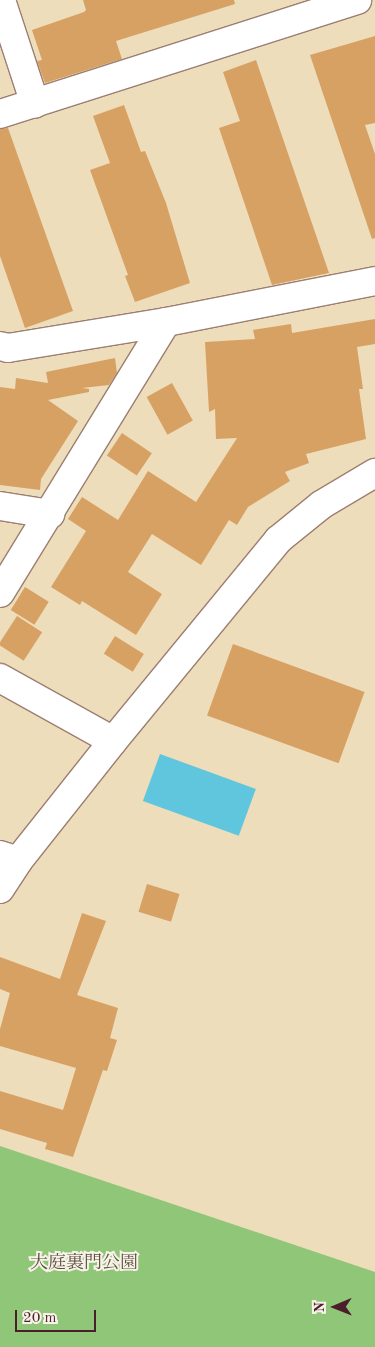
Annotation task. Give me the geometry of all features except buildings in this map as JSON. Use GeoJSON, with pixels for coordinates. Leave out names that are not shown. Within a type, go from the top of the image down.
{"type":"FeatureCollection","features":[{"type":"Feature","properties":{"kind":"street"},"geometry":{"type":"LineString","coordinates":[[1,0],[36,104]]}},
{"type":"Feature","properties":{"kind":"street"},"geometry":{"type":"LineString","coordinates":[[0,114],[357,0]]}},
{"type":"Feature","properties":{"kind":"street"},"geometry":{"type":"LineString","coordinates":[[0,346],[8,348],[166,322],[375,281]]}},
{"type":"Feature","properties":{"kind":"street"},"geometry":{"type":"LineString","coordinates":[[0,594],[166,322]]}},
{"type":"Feature","properties":{"kind":"street"},"geometry":{"type":"LineString","coordinates":[[0,889],[9,858],[113,741],[278,540],[321,505],[375,473]]}},
{"type":"Feature","properties":{"kind":"street"},"geometry":{"type":"LineString","coordinates":[[0,506],[50,514]]}},
{"type":"Feature","properties":{"kind":"street"},"geometry":{"type":"LineString","coordinates":[[0,678],[113,741]]}},
{"type":"Feature","properties":{"kind":"green space","name":"大庭裏門公園"},"geometry":{"type":"Polygon","coordinates":[[[0,1146],[375,1272],[375,1347],[0,1347],[0,1146]]]}},
{"type":"Feature","properties":{"kind":"water"},"geometry":{"type":"Polygon","coordinates":[[[160,754],[256,789],[239,836],[143,801],[160,754]]]}}]}
